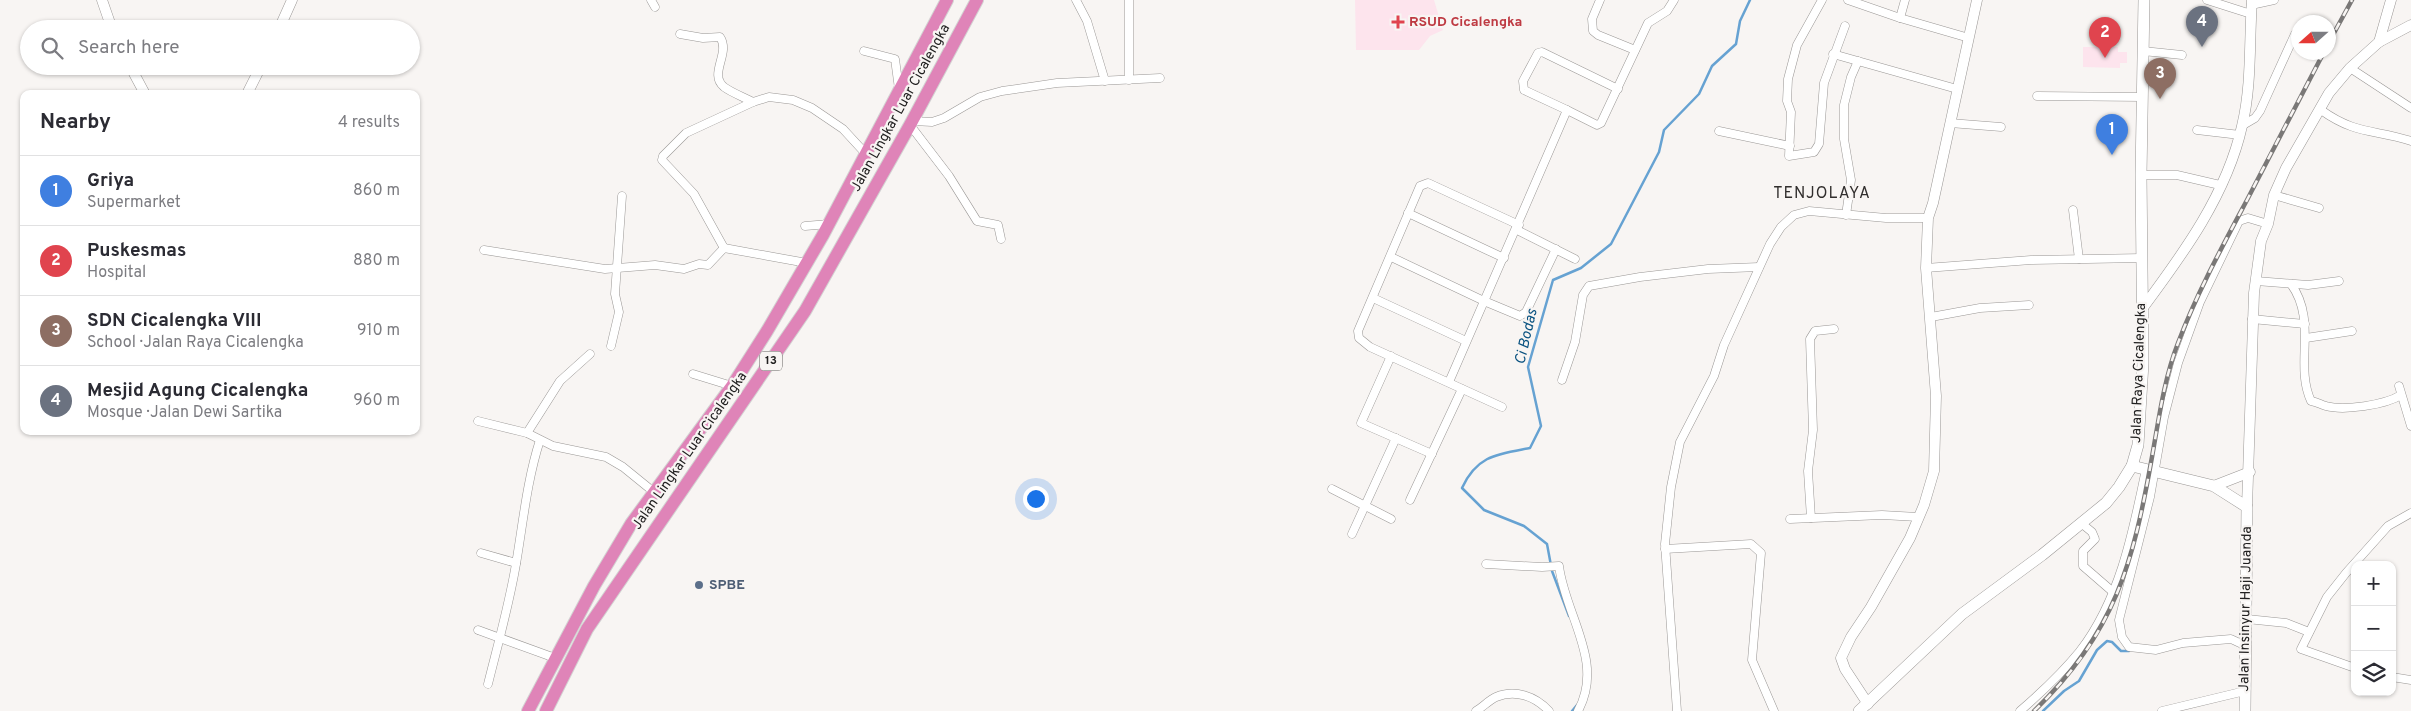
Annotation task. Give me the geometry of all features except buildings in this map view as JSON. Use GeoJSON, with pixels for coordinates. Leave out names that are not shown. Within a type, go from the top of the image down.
{"type":"FeatureCollection","features":[{"type":"Feature","properties":{"kind":"highway","name":"Jalan Lingkar Luar Cicalengka"},"geometry":{"type":"LineString","coordinates":[[528,711],[555,658],[631,524],[732,386],[807,263],[947,0]]}},
{"type":"Feature","properties":{"kind":"highway","name":"Jalan Lingkar Luar Cicalengka"},"geometry":{"type":"LineString","coordinates":[[546,711],[587,629],[805,311],[978,0]]}},
{"type":"Feature","properties":{"kind":"main road","name":"Jalan Raya Cicalengka"},"geometry":{"type":"LineString","coordinates":[[1864,707],[1962,614],[2106,503],[2120,487],[2132,466],[2140,430],[2143,363],[2141,176],[2144,0]]}},
{"type":"Feature","properties":{"kind":"main road"},"geometry":{"type":"LineString","coordinates":[[2132,466],[2214,486],[2247,507]]}},
{"type":"Feature","properties":{"kind":"main road","name":"Jalan Insinyur Haji Juanda"},"geometry":{"type":"LineString","coordinates":[[2245,711],[2247,507]]}},
{"type":"Feature","properties":{"kind":"street"},"geometry":{"type":"LineString","coordinates":[[102,0],[109,20]]}},
{"type":"Feature","properties":{"kind":"street"},"geometry":{"type":"LineString","coordinates":[[283,20],[292,0]]}},
{"type":"Feature","properties":{"kind":"street"},"geometry":{"type":"LineString","coordinates":[[1076,0],[1086,21],[1105,81]]}},
{"type":"Feature","properties":{"kind":"street"},"geometry":{"type":"LineString","coordinates":[[1129,0],[1129,80]]}},
{"type":"Feature","properties":{"kind":"street"},"geometry":{"type":"LineString","coordinates":[[1600,0],[1592,19],[1593,31],[1598,36],[1635,50]]}},
{"type":"Feature","properties":{"kind":"street"},"geometry":{"type":"LineString","coordinates":[[1618,89],[1542,52],[1538,53],[1523,81],[1524,90],[1592,123],[1600,125],[1618,89],[1648,23],[1667,11],[1674,0]]}},
{"type":"Feature","properties":{"kind":"street"},"geometry":{"type":"LineString","coordinates":[[1822,0],[1797,45],[1788,79],[1787,101],[1791,112],[1789,156],[1814,152],[1820,144],[1822,93],[1833,54],[1844,26]]}},
{"type":"Feature","properties":{"kind":"street"},"geometry":{"type":"LineString","coordinates":[[1848,0],[1900,18],[1969,38]]}},
{"type":"Feature","properties":{"kind":"street"},"geometry":{"type":"LineString","coordinates":[[1900,18],[1905,0]]}},
{"type":"Feature","properties":{"kind":"street"},"geometry":{"type":"LineString","coordinates":[[1864,707],[1841,658],[1851,637],[1871,607],[1910,538],[1930,488],[1936,448],[1936,396],[1926,268],[1928,218],[1933,203],[1977,0]]}},
{"type":"Feature","properties":{"kind":"street"},"geometry":{"type":"LineString","coordinates":[[2207,0],[2251,6],[2274,0]]}},
{"type":"Feature","properties":{"kind":"street"},"geometry":{"type":"LineString","coordinates":[[2379,42],[2391,0]]}},
{"type":"Feature","properties":{"kind":"street"},"geometry":{"type":"LineString","coordinates":[[2142,308],[2198,229],[2220,184],[2241,130],[2248,73],[2251,6]]}},
{"type":"Feature","properties":{"kind":"street"},"geometry":{"type":"LineString","coordinates":[[2247,507],[2250,472],[2252,319],[2261,241],[2268,224],[2274,195],[2286,168],[2321,110],[2329,93],[2350,68],[2379,42],[2411,25]]}},
{"type":"Feature","properties":{"kind":"street"},"geometry":{"type":"LineString","coordinates":[[680,34],[703,38],[720,37],[724,51],[718,74],[721,82],[724,87],[753,102]]}},
{"type":"Feature","properties":{"kind":"street"},"geometry":{"type":"LineString","coordinates":[[2198,130],[2241,130],[2255,118],[2291,43]]}},
{"type":"Feature","properties":{"kind":"street"},"geometry":{"type":"LineString","coordinates":[[864,51],[895,58],[900,90]]}},
{"type":"Feature","properties":{"kind":"street"},"geometry":{"type":"LineString","coordinates":[[2143,52],[2182,55]]}},
{"type":"Feature","properties":{"kind":"street"},"geometry":{"type":"LineString","coordinates":[[1833,54],[1957,89]]}},
{"type":"Feature","properties":{"kind":"street"},"geometry":{"type":"LineString","coordinates":[[1846,215],[1851,180],[1844,139],[1844,105],[1851,77],[1858,61]]}},
{"type":"Feature","properties":{"kind":"street"},"geometry":{"type":"LineString","coordinates":[[2350,68],[2411,108]]}},
{"type":"Feature","properties":{"kind":"street"},"geometry":{"type":"LineString","coordinates":[[135,75],[143,90]]}},
{"type":"Feature","properties":{"kind":"street"},"geometry":{"type":"LineString","coordinates":[[249,90],[256,75]]}},
{"type":"Feature","properties":{"kind":"street"},"geometry":{"type":"LineString","coordinates":[[911,123],[938,120],[980,97],[1002,91],[1033,88],[1043,84],[1160,78]]}},
{"type":"Feature","properties":{"kind":"street"},"geometry":{"type":"LineString","coordinates":[[2037,96],[2143,97]]}},
{"type":"Feature","properties":{"kind":"street"},"geometry":{"type":"LineString","coordinates":[[724,248],[699,200],[671,171],[662,158],[686,134],[753,102],[769,97],[780,97],[812,108],[843,129],[866,154]]}},
{"type":"Feature","properties":{"kind":"street"},"geometry":{"type":"LineString","coordinates":[[1449,382],[1518,228],[1567,110]]}},
{"type":"Feature","properties":{"kind":"street"},"geometry":{"type":"LineString","coordinates":[[2321,110],[2338,122],[2351,127],[2411,141]]}},
{"type":"Feature","properties":{"kind":"street"},"geometry":{"type":"LineString","coordinates":[[911,123],[949,176],[977,220],[998,225],[1002,240]]}},
{"type":"Feature","properties":{"kind":"street"},"geometry":{"type":"LineString","coordinates":[[1950,123],[2001,127]]}},
{"type":"Feature","properties":{"kind":"street"},"geometry":{"type":"LineString","coordinates":[[1719,131],[1790,146]]}},
{"type":"Feature","properties":{"kind":"street"},"geometry":{"type":"LineString","coordinates":[[2141,176],[2177,175],[2220,184]]}},
{"type":"Feature","properties":{"kind":"street"},"geometry":{"type":"LineString","coordinates":[[1502,407],[1370,347],[1359,338],[1360,323],[1391,257],[1420,186],[1428,183],[1575,259]]}},
{"type":"Feature","properties":{"kind":"street"},"geometry":{"type":"LineString","coordinates":[[2274,195],[2319,208]]}},
{"type":"Feature","properties":{"kind":"street"},"geometry":{"type":"LineString","coordinates":[[611,346],[619,312],[615,294],[622,196]]}},
{"type":"Feature","properties":{"kind":"street"},"geometry":{"type":"LineString","coordinates":[[2073,210],[2078,259]]}},
{"type":"Feature","properties":{"kind":"street"},"geometry":{"type":"LineString","coordinates":[[1677,711],[1665,548],[1671,487],[1680,442],[1714,376],[1724,345],[1759,267],[1781,227],[1794,215],[1809,211],[1886,218],[1928,218]]}},
{"type":"Feature","properties":{"kind":"street"},"geometry":{"type":"LineString","coordinates":[[1408,213],[1504,258]]}},
{"type":"Feature","properties":{"kind":"street"},"geometry":{"type":"LineString","coordinates":[[2020,711],[2064,670],[2081,649],[2102,617],[2113,592],[2134,528],[2178,363],[2200,302],[2240,220],[2248,218],[2268,224]]}},
{"type":"Feature","properties":{"kind":"street"},"geometry":{"type":"LineString","coordinates":[[805,226],[829,224]]}},
{"type":"Feature","properties":{"kind":"street"},"geometry":{"type":"LineString","coordinates":[[724,248],[807,263]]}},
{"type":"Feature","properties":{"kind":"street"},"geometry":{"type":"LineString","coordinates":[[484,250],[563,264],[617,270],[655,265],[684,269],[699,264],[708,265],[724,248]]}},
{"type":"Feature","properties":{"kind":"street"},"geometry":{"type":"LineString","coordinates":[[1391,257],[1484,302],[1515,315],[1524,315],[1556,249]]}},
{"type":"Feature","properties":{"kind":"street"},"geometry":{"type":"LineString","coordinates":[[1926,268],[2014,261],[2142,258]]}},
{"type":"Feature","properties":{"kind":"street"},"geometry":{"type":"LineString","coordinates":[[1562,380],[1575,342],[1583,295],[1589,286],[1640,276],[1708,269],[1759,267]]}},
{"type":"Feature","properties":{"kind":"street"},"geometry":{"type":"LineString","coordinates":[[2256,281],[2291,284],[2338,281]]}},
{"type":"Feature","properties":{"kind":"street"},"geometry":{"type":"LineString","coordinates":[[2291,284],[2300,299],[2305,324],[2304,362],[2312,401],[2320,402],[2324,406],[2340,408],[2383,403],[2401,395]]}},
{"type":"Feature","properties":{"kind":"street"},"geometry":{"type":"LineString","coordinates":[[1373,298],[1466,341]]}},
{"type":"Feature","properties":{"kind":"street"},"geometry":{"type":"LineString","coordinates":[[1931,316],[1980,308],[2029,305]]}},
{"type":"Feature","properties":{"kind":"street"},"geometry":{"type":"LineString","coordinates":[[2252,319],[2305,324]]}},
{"type":"Feature","properties":{"kind":"street"},"geometry":{"type":"LineString","coordinates":[[1811,518],[1808,471],[1813,430],[1810,339],[1815,331],[1834,329]]}},
{"type":"Feature","properties":{"kind":"street"},"geometry":{"type":"LineString","coordinates":[[2306,338],[2352,331]]}},
{"type":"Feature","properties":{"kind":"street"},"geometry":{"type":"LineString","coordinates":[[527,433],[560,381],[590,354]]}},
{"type":"Feature","properties":{"kind":"street"},"geometry":{"type":"LineString","coordinates":[[1391,356],[1361,423],[1432,454]]}},
{"type":"Feature","properties":{"kind":"street"},"geometry":{"type":"LineString","coordinates":[[693,374],[732,386]]}},
{"type":"Feature","properties":{"kind":"street"},"geometry":{"type":"LineString","coordinates":[[2399,386],[2411,426]]}},
{"type":"Feature","properties":{"kind":"street"},"geometry":{"type":"LineString","coordinates":[[1410,500],[1462,389]]}},
{"type":"Feature","properties":{"kind":"street"},"geometry":{"type":"LineString","coordinates":[[478,422],[527,433],[561,448],[606,456],[623,466],[655,493]]}},
{"type":"Feature","properties":{"kind":"street"},"geometry":{"type":"LineString","coordinates":[[1352,534],[1396,438]]}},
{"type":"Feature","properties":{"kind":"street"},"geometry":{"type":"LineString","coordinates":[[488,684],[516,563],[527,502],[530,469],[540,440]]}},
{"type":"Feature","properties":{"kind":"street"},"geometry":{"type":"LineString","coordinates":[[2150,470],[2150,497],[2119,620],[2122,637],[2129,647],[2152,650],[2183,643],[2232,638],[2246,646]]}},
{"type":"Feature","properties":{"kind":"street"},"geometry":{"type":"LineString","coordinates":[[2214,486],[2250,472]]}},
{"type":"Feature","properties":{"kind":"street"},"geometry":{"type":"LineString","coordinates":[[1332,489],[1391,518]]}},
{"type":"Feature","properties":{"kind":"street"},"geometry":{"type":"LineString","coordinates":[[2351,667],[2301,648],[2327,597],[2346,573],[2388,526],[2411,513]]}},
{"type":"Feature","properties":{"kind":"street"},"geometry":{"type":"LineString","coordinates":[[1790,519],[1882,515],[1918,517]]}},
{"type":"Feature","properties":{"kind":"street"},"geometry":{"type":"LineString","coordinates":[[2081,523],[2092,532],[2095,539],[2083,551],[2083,566],[2113,592]]}},
{"type":"Feature","properties":{"kind":"street"},"geometry":{"type":"LineString","coordinates":[[1665,548],[1751,544],[1761,554],[1752,660],[1774,711]]}},
{"type":"Feature","properties":{"kind":"street"},"geometry":{"type":"LineString","coordinates":[[481,553],[516,563]]}},
{"type":"Feature","properties":{"kind":"street"},"geometry":{"type":"LineString","coordinates":[[1486,564],[1559,566],[1582,639],[1587,665],[1588,688],[1578,711]]}},
{"type":"Feature","properties":{"kind":"street"},"geometry":{"type":"LineString","coordinates":[[2247,619],[2286,623],[2310,632]]}},
{"type":"Feature","properties":{"kind":"street"},"geometry":{"type":"LineString","coordinates":[[478,630],[555,658]]}},
{"type":"Feature","properties":{"kind":"street"},"geometry":{"type":"LineString","coordinates":[[2396,678],[2411,680]]}},
{"type":"Feature","properties":{"kind":"street"},"geometry":{"type":"LineString","coordinates":[[2162,711],[2245,691]]}},
{"type":"Feature","properties":{"kind":"street"},"geometry":{"type":"LineString","coordinates":[[1476,711],[1494,698],[1514,692],[1541,702],[1548,711]]}},
{"type":"Feature","properties":{"kind":"shaded area","name":"RSUD Cicalengka"},"geometry":{"type":"Polygon","coordinates":[[[1355,0],[1434,0],[1443,30],[1430,36],[1419,50],[1356,50],[1355,0]]]}},
{"type":"Feature","properties":{"kind":"shaded area"},"geometry":{"type":"Polygon","coordinates":[[[2083,47],[2118,47],[2118,52],[2127,52],[2127,63],[2120,63],[2120,68],[2083,67],[2083,47]]]}},
{"type":"Feature","properties":{"kind":"waterway","name":"Ci Bodas"},"geometry":{"type":"LineString","coordinates":[[1569,616],[1552,571],[1547,544],[1524,526],[1484,510],[1462,488],[1474,469],[1482,462],[1508,452],[1530,448],[1541,426],[1528,367],[1553,280],[1581,268],[1611,244],[1659,152],[1664,130],[1699,94],[1712,66],[1736,44],[1740,21],[1750,0]]}},
{"type":"Feature","properties":{"kind":"waterway"},"geometry":{"type":"LineString","coordinates":[[2043,711],[2064,691],[2079,681],[2097,650],[2107,641],[2112,642],[2121,651],[2129,651]]}},
{"type":"Feature","properties":{"kind":"waterway","name":"Ci Bodas"},"geometry":{"type":"LineString","coordinates":[[1572,711],[1577,705]]}},
{"type":"Feature","properties":{"kind":"railway"},"geometry":{"type":"LineString","coordinates":[[2336,29],[2352,0]]}},
{"type":"Feature","properties":{"kind":"railway"},"geometry":{"type":"LineString","coordinates":[[2034,711],[2062,682],[2084,653],[2102,625],[2116,595],[2128,564],[2137,531],[2165,385],[2178,343],[2210,270],[2320,60]]}},
{"type":"Feature","properties":{"kind":"place","name":"RSUD Cicalengka"},"geometry":{"type":"Point","coordinates":[1398,22]}},
{"type":"Feature","properties":{"kind":"place","name":"Mesjid Agung Cicalengka"},"geometry":{"type":"Point","coordinates":[2202,47]}},
{"type":"Feature","properties":{"kind":"place","name":"Puskesmas"},"geometry":{"type":"Point","coordinates":[2105,58]}},
{"type":"Feature","properties":{"kind":"place","name":"SDN Cicalengka VIII"},"geometry":{"type":"Point","coordinates":[2160,99]}},
{"type":"Feature","properties":{"kind":"place","name":"Griya"},"geometry":{"type":"Point","coordinates":[2112,155]}},
{"type":"Feature","properties":{"kind":"place","name":"SPBE"},"geometry":{"type":"Point","coordinates":[699,585]}},
{"type":"Feature","properties":{"kind":"district","name":"TENJOLAYA"},"geometry":{"type":"Point","coordinates":[1822,194]}}]}
